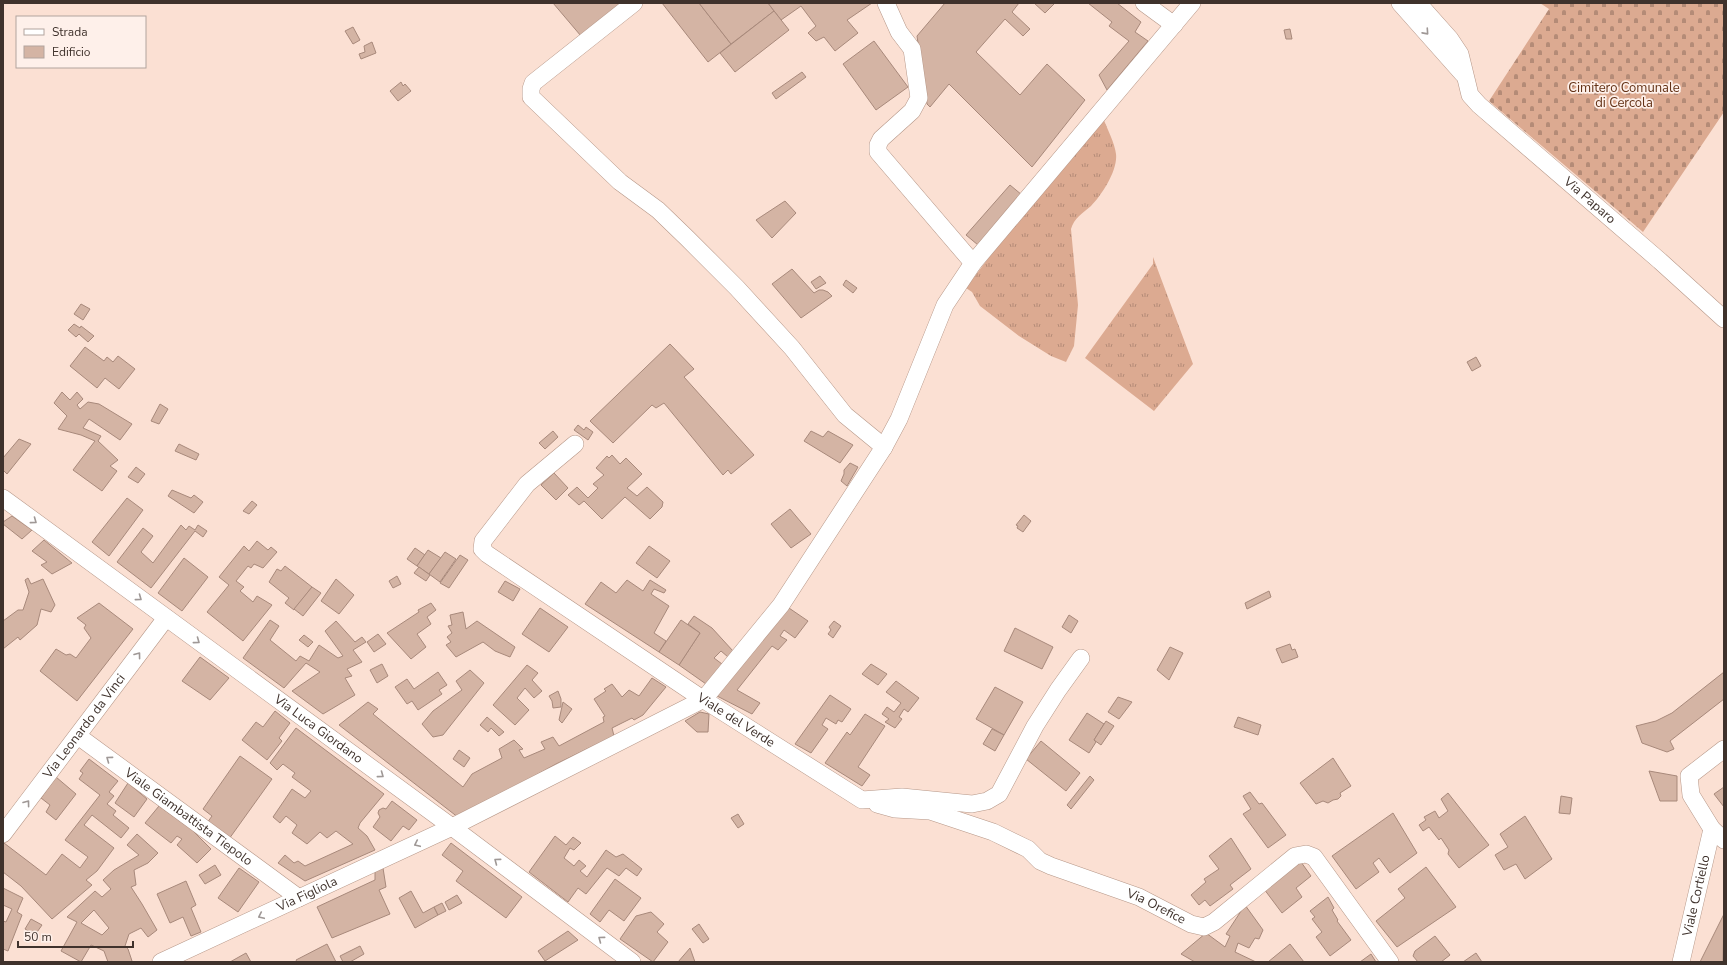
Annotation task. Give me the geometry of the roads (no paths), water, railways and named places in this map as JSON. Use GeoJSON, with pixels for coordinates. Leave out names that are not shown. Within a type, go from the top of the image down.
{"type":"FeatureCollection","features":[{"type":"Feature","properties":{"kind":"street"},"geometry":{"type":"LineString","coordinates":[[634,3],[533,83],[531,97],[620,182],[658,210],[687,238],[737,288],[792,348],[845,415],[884,447]]}},
{"type":"Feature","properties":{"kind":"street"},"geometry":{"type":"LineString","coordinates":[[886,3],[899,32],[912,49],[919,98],[912,111],[881,139],[878,145],[878,152],[973,263]]}},
{"type":"Feature","properties":{"kind":"street"},"geometry":{"type":"LineString","coordinates":[[1144,3],[1174,25]]}},
{"type":"Feature","properties":{"kind":"street"},"geometry":{"type":"LineString","coordinates":[[704,699],[781,605],[884,447],[899,419],[945,305],[973,263],[1192,3]]}},
{"type":"Feature","properties":{"kind":"street","name":"Via Paparo"},"geometry":{"type":"LineString","coordinates":[[1400,3],[1465,76]]}},
{"type":"Feature","properties":{"kind":"street","name":"Via Paparo"},"geometry":{"type":"LineString","coordinates":[[1418,3],[1450,39],[1460,54],[1470,95],[1479,105],[1660,261],[1724,319]]}},
{"type":"Feature","properties":{"kind":"street","name":"Viale del Verde"},"geometry":{"type":"LineString","coordinates":[[575,444],[527,484],[483,542],[482,549],[486,554],[704,699],[862,800]]}},
{"type":"Feature","properties":{"kind":"street","name":"Via Luca Giordano"},"geometry":{"type":"LineString","coordinates":[[3,498],[452,827],[632,962]]}},
{"type":"Feature","properties":{"kind":"street","name":"Via Leonardo da Vinci"},"geometry":{"type":"LineString","coordinates":[[3,834],[166,618]]}},
{"type":"Feature","properties":{"kind":"street"},"geometry":{"type":"LineString","coordinates":[[862,800],[902,797],[972,804],[987,801],[999,794],[1035,726],[1081,658]]}},
{"type":"Feature","properties":{"kind":"street","name":"Via Figliola"},"geometry":{"type":"LineString","coordinates":[[162,962],[452,827],[704,699]]}},
{"type":"Feature","properties":{"kind":"street","name":"Viale Giambattista Tiepolo"},"geometry":{"type":"LineString","coordinates":[[78,736],[299,898]]}},
{"type":"Feature","properties":{"kind":"street","name":"Viale Cortiello"},"geometry":{"type":"LineString","coordinates":[[1681,962],[1718,834],[1691,795],[1689,776],[1724,749]]}},
{"type":"Feature","properties":{"kind":"street","name":"Via Orefice"},"geometry":{"type":"LineString","coordinates":[[862,800],[895,808],[930,811],[993,832],[1028,850],[1040,861],[1051,866],[1139,897],[1191,924],[1204,926],[1214,922],[1296,856],[1306,854],[1314,857],[1390,962]]}},
{"type":"Feature","properties":{"kind":"park label","name":"Cimitero Comunale di Cercola"},"geometry":{"type":"Point","coordinates":[1624,96]}}]}
